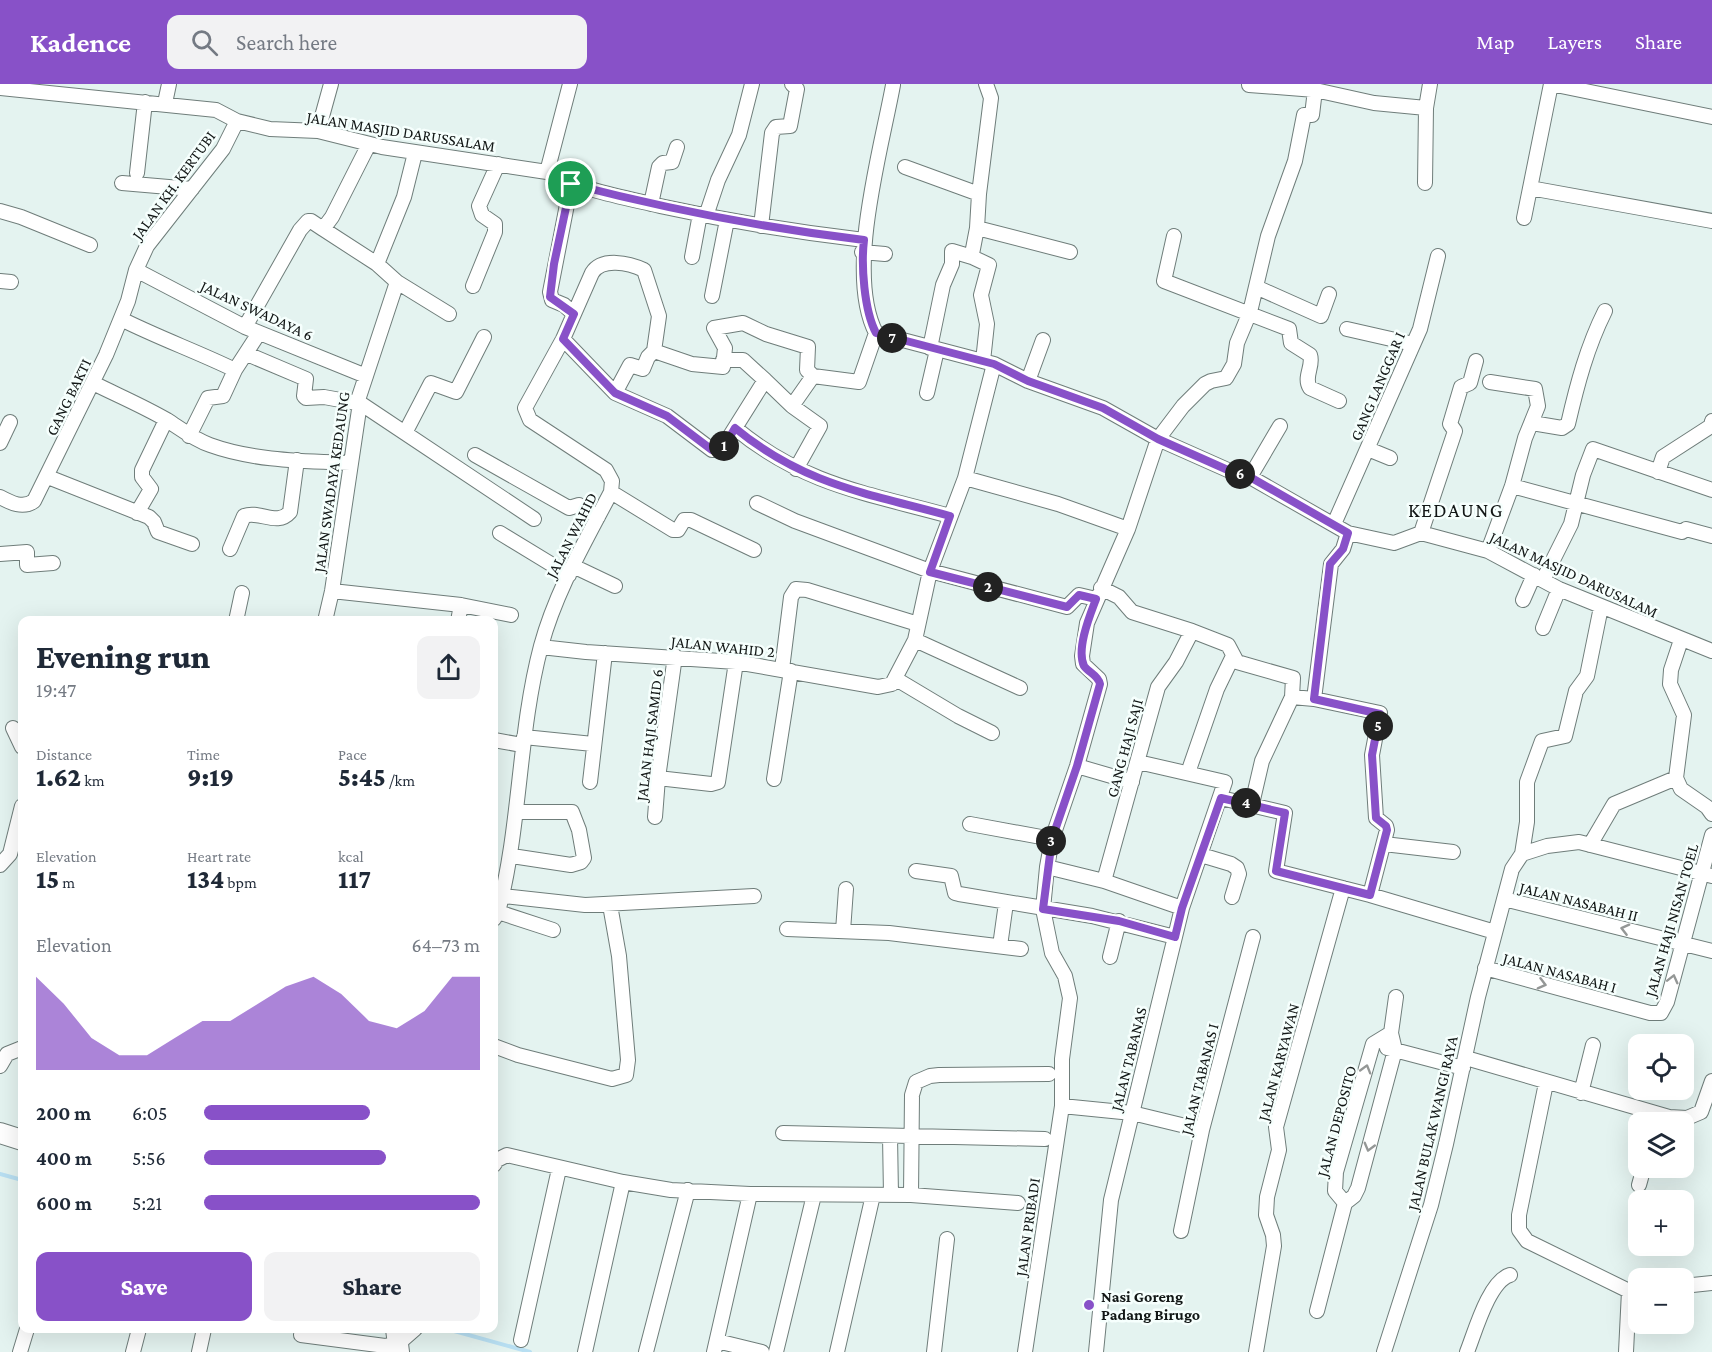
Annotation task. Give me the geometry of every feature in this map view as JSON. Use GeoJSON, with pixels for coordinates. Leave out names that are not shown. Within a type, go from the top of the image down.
{"type":"FeatureCollection","features":[{"type":"Feature","properties":{"kind":"main road"},"geometry":{"type":"LineString","coordinates":[[0,1133],[18,1139]]}},
{"type":"Feature","properties":{"kind":"street"},"geometry":{"type":"LineString","coordinates":[[165,103],[169,84]]}},
{"type":"Feature","properties":{"kind":"street"},"geometry":{"type":"LineString","coordinates":[[318,131],[331,84]]}},
{"type":"Feature","properties":{"kind":"street"},"geometry":{"type":"LineString","coordinates":[[547,172],[570,84]]}},
{"type":"Feature","properties":{"kind":"street"},"geometry":{"type":"LineString","coordinates":[[692,257],[703,215],[739,135],[752,84]]}},
{"type":"Feature","properties":{"kind":"street"},"geometry":{"type":"LineString","coordinates":[[761,226],[774,129],[776,126],[790,126],[794,117],[797,89],[792,84]]}},
{"type":"Feature","properties":{"kind":"street"},"geometry":{"type":"LineString","coordinates":[[972,257],[991,98],[986,84]]}},
{"type":"Feature","properties":{"kind":"street"},"geometry":{"type":"LineString","coordinates":[[1425,183],[1426,108],[1430,84]]}},
{"type":"Feature","properties":{"kind":"street"},"geometry":{"type":"LineString","coordinates":[[1524,218],[1551,84],[1604,89],[1712,117]]}},
{"type":"Feature","properties":{"kind":"street"},"geometry":{"type":"LineString","coordinates":[[893,85],[863,246],[867,300],[871,324],[876,333],[989,363],[1028,381],[1103,408],[1158,439],[1230,471],[1250,477],[1348,533],[1394,543],[1421,533],[1455,431],[1450,424],[1461,387],[1470,383],[1476,361]]}},
{"type":"Feature","properties":{"kind":"street"},"geometry":{"type":"LineString","coordinates":[[1249,85],[1315,90],[1374,103],[1426,108]]}},
{"type":"Feature","properties":{"kind":"street","name":"JALAN MASJID DARUSSALAM"},"geometry":{"type":"LineString","coordinates":[[0,88],[216,110],[237,121],[270,129],[318,131],[415,153],[547,172],[571,184],[651,204],[863,246],[885,254]]}},
{"type":"Feature","properties":{"kind":"street"},"geometry":{"type":"LineString","coordinates":[[1099,593],[1128,529],[1158,439],[1183,406],[1205,384],[1226,378],[1232,371],[1237,343],[1250,312],[1268,236],[1295,161],[1304,116],[1312,115],[1315,90]]}},
{"type":"Feature","properties":{"kind":"street"},"geometry":{"type":"LineString","coordinates":[[137,173],[145,102]]}},
{"type":"Feature","properties":{"kind":"street","name":"JALAN KH. KERTUBI"},"geometry":{"type":"LineString","coordinates":[[136,270],[147,246],[223,149],[237,121]]}},
{"type":"Feature","properties":{"kind":"street"},"geometry":{"type":"LineString","coordinates":[[323,229],[332,217],[369,144]]}},
{"type":"Feature","properties":{"kind":"street"},"geometry":{"type":"LineString","coordinates":[[651,204],[659,167],[663,163],[672,162],[677,147]]}},
{"type":"Feature","properties":{"kind":"street"},"geometry":{"type":"LineString","coordinates":[[377,264],[404,197],[415,153]]}},
{"type":"Feature","properties":{"kind":"street"},"geometry":{"type":"LineString","coordinates":[[473,286],[495,232],[495,224],[482,215],[479,206],[498,164]]}},
{"type":"Feature","properties":{"kind":"street"},"geometry":{"type":"LineString","coordinates":[[905,167],[979,194]]}},
{"type":"Feature","properties":{"kind":"street"},"geometry":{"type":"LineString","coordinates":[[122,183],[192,189]]}},
{"type":"Feature","properties":{"kind":"street"},"geometry":{"type":"LineString","coordinates":[[571,184],[550,292],[552,300],[564,305],[574,314]]}},
{"type":"Feature","properties":{"kind":"street"},"geometry":{"type":"LineString","coordinates":[[1530,188],[1712,221]]}},
{"type":"Feature","properties":{"kind":"street"},"geometry":{"type":"LineString","coordinates":[[0,211],[21,216],[90,245]]}},
{"type":"Feature","properties":{"kind":"street"},"geometry":{"type":"LineString","coordinates":[[712,296],[727,220]]}},
{"type":"Feature","properties":{"kind":"street"},"geometry":{"type":"LineString","coordinates":[[245,327],[300,230],[308,221],[377,264],[397,282],[449,314]]}},
{"type":"Feature","properties":{"kind":"street"},"geometry":{"type":"LineString","coordinates":[[977,228],[1070,252]]}},
{"type":"Feature","properties":{"kind":"street"},"geometry":{"type":"LineString","coordinates":[[1174,237],[1164,281],[1250,312],[1289,329],[1291,344],[1310,355],[1312,359],[1307,384],[1315,391],[1340,401]]}},
{"type":"Feature","properties":{"kind":"street"},"geometry":{"type":"LineString","coordinates":[[927,393],[943,285],[952,264],[952,251],[988,265],[981,295],[987,324],[989,363],[965,478],[930,572],[915,640],[896,679],[958,717],[992,733]]}},
{"type":"Feature","properties":{"kind":"street","name":"GANG LANGGAR I"},"geometry":{"type":"LineString","coordinates":[[1334,524],[1420,329],[1438,256]]}},
{"type":"Feature","properties":{"kind":"street","name":"JALAN WAHID"},"geometry":{"type":"LineString","coordinates":[[498,909],[512,856],[523,741],[541,647],[555,604],[611,492],[612,482],[606,470],[530,420],[525,408],[563,339],[597,266],[614,264],[644,270],[659,316],[654,351]]}},
{"type":"Feature","properties":{"kind":"street","name":"GANG BAKTI"},"geometry":{"type":"LineString","coordinates":[[0,498],[17,504],[31,504],[48,477],[121,319],[136,270]]}},
{"type":"Feature","properties":{"kind":"street","name":"JALAN SWADAYA 6"},"geometry":{"type":"LineString","coordinates":[[136,270],[245,327],[366,376]]}},
{"type":"Feature","properties":{"kind":"street","name":"JALAN SWADAYA KEDAUNG"},"geometry":{"type":"LineString","coordinates":[[325,616],[332,591],[358,403],[397,282]]}},
{"type":"Feature","properties":{"kind":"street"},"geometry":{"type":"LineString","coordinates":[[1256,287],[1320,316],[1323,315],[1329,294]]}},
{"type":"Feature","properties":{"kind":"street"},"geometry":{"type":"LineString","coordinates":[[1532,423],[1566,427],[1591,339],[1605,311]]}},
{"type":"Feature","properties":{"kind":"street"},"geometry":{"type":"LineString","coordinates":[[121,319],[161,339],[205,355],[235,370]]}},
{"type":"Feature","properties":{"kind":"street"},"geometry":{"type":"LineString","coordinates":[[615,393],[630,365],[643,369],[648,357],[654,351],[693,364],[723,368],[725,348],[714,328],[743,323],[766,334],[808,346],[807,370],[813,376],[859,382],[876,333]]}},
{"type":"Feature","properties":{"kind":"street"},"geometry":{"type":"LineString","coordinates":[[1347,329],[1413,344]]}},
{"type":"Feature","properties":{"kind":"street"},"geometry":{"type":"LineString","coordinates":[[189,436],[208,398],[223,396],[235,370],[259,333]]}},
{"type":"Feature","properties":{"kind":"street"},"geometry":{"type":"LineString","coordinates":[[405,433],[431,383],[456,392],[484,337]]}},
{"type":"Feature","properties":{"kind":"street"},"geometry":{"type":"LineString","coordinates":[[563,339],[615,393],[667,416],[712,450],[722,450],[765,380]]}},
{"type":"Feature","properties":{"kind":"street"},"geometry":{"type":"LineString","coordinates":[[1028,381],[1043,340]]}},
{"type":"Feature","properties":{"kind":"street"},"geometry":{"type":"LineString","coordinates":[[247,354],[306,379],[304,396],[306,398],[324,397],[358,403],[534,519]]}},
{"type":"Feature","properties":{"kind":"street"},"geometry":{"type":"LineString","coordinates":[[723,360],[743,360],[792,406],[820,426],[796,469]]}},
{"type":"Feature","properties":{"kind":"street"},"geometry":{"type":"LineString","coordinates":[[792,406],[813,376]]}},
{"type":"Feature","properties":{"kind":"street"},"geometry":{"type":"LineString","coordinates":[[1488,551],[1512,486],[1525,438],[1538,406],[1535,389],[1490,382]]}},
{"type":"Feature","properties":{"kind":"street"},"geometry":{"type":"LineString","coordinates":[[93,383],[166,420],[189,436],[210,446],[239,453],[350,463]]}},
{"type":"Feature","properties":{"kind":"street"},"geometry":{"type":"LineString","coordinates":[[137,513],[151,489],[142,477],[142,470],[166,420]]}},
{"type":"Feature","properties":{"kind":"street"},"geometry":{"type":"LineString","coordinates":[[1658,472],[1663,457],[1711,426],[1712,421]]}},
{"type":"Feature","properties":{"kind":"street"},"geometry":{"type":"LineString","coordinates":[[0,443],[10,422]]}},
{"type":"Feature","properties":{"kind":"street"},"geometry":{"type":"LineString","coordinates":[[1250,477],[1280,426]]}},
{"type":"Feature","properties":{"kind":"street"},"geometry":{"type":"LineString","coordinates":[[735,428],[761,449],[796,469],[853,491],[950,516]]}},
{"type":"Feature","properties":{"kind":"street"},"geometry":{"type":"LineString","coordinates":[[1368,449],[1390,458]]}},
{"type":"Feature","properties":{"kind":"street"},"geometry":{"type":"LineString","coordinates":[[1523,600],[1564,540],[1593,449],[1712,490]]}},
{"type":"Feature","properties":{"kind":"street"},"geometry":{"type":"LineString","coordinates":[[475,455],[569,508],[579,505],[598,517]]}},
{"type":"Feature","properties":{"kind":"street"},"geometry":{"type":"LineString","coordinates":[[230,549],[244,516],[249,514],[278,520],[286,517],[290,512],[297,460]]}},
{"type":"Feature","properties":{"kind":"street"},"geometry":{"type":"LineString","coordinates":[[48,477],[137,513],[154,522],[158,532],[192,544]]}},
{"type":"Feature","properties":{"kind":"street"},"geometry":{"type":"LineString","coordinates":[[965,478],[1058,504],[1128,529]]}},
{"type":"Feature","properties":{"kind":"street"},"geometry":{"type":"LineString","coordinates":[[1512,486],[1682,532],[1686,529],[1712,536]]}},
{"type":"Feature","properties":{"kind":"street"},"geometry":{"type":"LineString","coordinates":[[611,492],[672,530],[678,530],[684,520],[691,520],[754,550]]}},
{"type":"Feature","properties":{"kind":"street"},"geometry":{"type":"LineString","coordinates":[[757,503],[795,521],[930,572],[1067,607],[1079,595],[1099,593],[1119,597],[1132,612],[1228,645],[1237,662],[1293,678],[1292,697],[1262,761],[1252,804]]}},
{"type":"Feature","properties":{"kind":"street"},"geometry":{"type":"LineString","coordinates":[[500,533],[571,571],[615,586]]}},
{"type":"Feature","properties":{"kind":"street"},"geometry":{"type":"LineString","coordinates":[[1314,699],[1330,564],[1343,549],[1348,533]]}},
{"type":"Feature","properties":{"kind":"street","name":"JALAN MASJID DARUSALAM"},"geometry":{"type":"LineString","coordinates":[[1421,533],[1488,551],[1558,588],[1712,651]]}},
{"type":"Feature","properties":{"kind":"street"},"geometry":{"type":"LineString","coordinates":[[0,554],[27,552],[27,565],[53,563]]}},
{"type":"Feature","properties":{"kind":"street"},"geometry":{"type":"LineString","coordinates":[[1543,628],[1558,588]]}},
{"type":"Feature","properties":{"kind":"street"},"geometry":{"type":"LineString","coordinates":[[774,779],[787,670],[791,597],[796,590],[807,590],[918,624]]}},
{"type":"Feature","properties":{"kind":"street"},"geometry":{"type":"LineString","coordinates":[[332,591],[461,605],[511,615]]}},
{"type":"Feature","properties":{"kind":"street"},"geometry":{"type":"LineString","coordinates":[[237,616],[242,592]]}},
{"type":"Feature","properties":{"kind":"street","name":"JALAN PRIBADI"},"geometry":{"type":"LineString","coordinates":[[1026,1352],[1062,1106],[1062,1059],[1070,998],[1065,976],[1052,953],[1043,909],[1047,867],[1052,839],[1077,766],[1100,684],[1099,679],[1083,664],[1082,656],[1087,623],[1099,593]]}},
{"type":"Feature","properties":{"kind":"street"},"geometry":{"type":"LineString","coordinates":[[459,616],[461,605]]}},
{"type":"Feature","properties":{"kind":"street","name":"JALAN BULAK WANGI RAYA"},"geometry":{"type":"LineString","coordinates":[[1384,1352],[1431,1205],[1465,1064],[1485,968],[1512,869],[1522,854],[1527,822],[1527,782],[1542,741],[1564,736],[1576,691],[1587,676],[1601,607]]}},
{"type":"Feature","properties":{"kind":"street","name":"GANG HAJI SAJI"},"geometry":{"type":"LineString","coordinates":[[1104,881],[1158,687],[1176,662],[1192,631]]}},
{"type":"Feature","properties":{"kind":"street"},"geometry":{"type":"LineString","coordinates":[[915,640],[1020,688]]}},
{"type":"Feature","properties":{"kind":"street"},"geometry":{"type":"LineString","coordinates":[[1681,640],[1671,669],[1670,684],[1684,715],[1676,778],[1681,789],[1707,807],[1712,814]]}},
{"type":"Feature","properties":{"kind":"street","name":"JALAN WAHID 2"},"geometry":{"type":"LineString","coordinates":[[541,647],[736,662],[878,687],[892,684],[896,679]]}},
{"type":"Feature","properties":{"kind":"street"},"geometry":{"type":"LineString","coordinates":[[590,782],[605,653]]}},
{"type":"Feature","properties":{"kind":"street","name":"JALAN HAJI SAMID 6"},"geometry":{"type":"LineString","coordinates":[[655,817],[658,778],[675,656]]}},
{"type":"Feature","properties":{"kind":"street"},"geometry":{"type":"LineString","coordinates":[[1190,767],[1216,689],[1233,656]]}},
{"type":"Feature","properties":{"kind":"street"},"geometry":{"type":"LineString","coordinates":[[658,778],[717,783],[736,662]]}},
{"type":"Feature","properties":{"kind":"street"},"geometry":{"type":"LineString","coordinates":[[1292,697],[1314,699],[1380,714],[1372,755],[1376,818],[1387,827],[1370,895]]}},
{"type":"Feature","properties":{"kind":"street"},"geometry":{"type":"LineString","coordinates":[[13,728],[18,739]]}},
{"type":"Feature","properties":{"kind":"street"},"geometry":{"type":"LineString","coordinates":[[498,740],[593,744]]}},
{"type":"Feature","properties":{"kind":"street","name":"JALAN TABANAS"},"geometry":{"type":"LineString","coordinates":[[1096,1352],[1108,1218],[1182,908],[1225,782],[1138,762]]}},
{"type":"Feature","properties":{"kind":"street"},"geometry":{"type":"LineString","coordinates":[[1077,766],[1132,782]]}},
{"type":"Feature","properties":{"kind":"street"},"geometry":{"type":"LineString","coordinates":[[1590,845],[1614,804],[1676,778]]}},
{"type":"Feature","properties":{"kind":"street"},"geometry":{"type":"LineString","coordinates":[[1221,798],[1285,813],[1276,871],[1370,895],[1495,932]]}},
{"type":"Feature","properties":{"kind":"street"},"geometry":{"type":"LineString","coordinates":[[512,856],[571,865],[581,862],[584,858],[579,830],[572,812],[516,812]]}},
{"type":"Feature","properties":{"kind":"street"},"geometry":{"type":"LineString","coordinates":[[0,865],[10,854],[18,822]]}},
{"type":"Feature","properties":{"kind":"street"},"geometry":{"type":"LineString","coordinates":[[970,824],[1052,839]]}},
{"type":"Feature","properties":{"kind":"street","name":"JALAN HAJI NISAN TOEL"},"geometry":{"type":"LineString","coordinates":[[1660,1013],[1667,1002],[1681,943],[1706,874],[1712,835]]}},
{"type":"Feature","properties":{"kind":"street"},"geometry":{"type":"LineString","coordinates":[[1522,854],[1569,842],[1590,845],[1706,874]]}},
{"type":"Feature","properties":{"kind":"street"},"geometry":{"type":"LineString","coordinates":[[1384,844],[1453,852]]}},
{"type":"Feature","properties":{"kind":"street"},"geometry":{"type":"LineString","coordinates":[[1201,855],[1237,868],[1239,874],[1232,897]]}},
{"type":"Feature","properties":{"kind":"street"},"geometry":{"type":"LineString","coordinates":[[1047,867],[1104,881],[1182,908]]}},
{"type":"Feature","properties":{"kind":"street"},"geometry":{"type":"LineString","coordinates":[[916,871],[951,876],[955,893],[1119,921],[1175,937]]}},
{"type":"Feature","properties":{"kind":"street","name":"JALAN KARYAWAN"},"geometry":{"type":"LineString","coordinates":[[1256,1352],[1274,1246],[1266,1215],[1267,1197],[1279,1150],[1276,1127],[1343,888]]}},
{"type":"Feature","properties":{"kind":"street"},"geometry":{"type":"LineString","coordinates":[[843,931],[846,889]]}},
{"type":"Feature","properties":{"kind":"street"},"geometry":{"type":"LineString","coordinates":[[502,896],[556,903],[610,904],[754,896]]}},
{"type":"Feature","properties":{"kind":"street","name":"JALAN NASABAH II"},"geometry":{"type":"LineString","coordinates":[[1504,899],[1712,951]]}},
{"type":"Feature","properties":{"kind":"street"},"geometry":{"type":"LineString","coordinates":[[1000,946],[1006,903]]}},
{"type":"Feature","properties":{"kind":"street"},"geometry":{"type":"LineString","coordinates":[[498,1048],[518,1055],[612,1079],[626,1075],[628,1060],[619,956],[610,904]]}},
{"type":"Feature","properties":{"kind":"street"},"geometry":{"type":"LineString","coordinates":[[498,916],[553,930]]}},
{"type":"Feature","properties":{"kind":"street"},"geometry":{"type":"LineString","coordinates":[[1110,957],[1119,921]]}},
{"type":"Feature","properties":{"kind":"street"},"geometry":{"type":"LineString","coordinates":[[787,929],[889,933],[1021,949]]}},
{"type":"Feature","properties":{"kind":"street","name":"JALAN TABANAS I"},"geometry":{"type":"LineString","coordinates":[[1181,1231],[1202,1130],[1253,937]]}},
{"type":"Feature","properties":{"kind":"street","name":"JALAN NASABAH I"},"geometry":{"type":"LineString","coordinates":[[1485,968],[1650,1013],[1660,1013]]}},
{"type":"Feature","properties":{"kind":"street"},"geometry":{"type":"LineString","coordinates":[[1317,1311],[1345,1203],[1354,1196],[1358,1188],[1395,1050],[1391,1034],[1396,997]]}},
{"type":"Feature","properties":{"kind":"street"},"geometry":{"type":"LineString","coordinates":[[1373,1044],[1391,1034]]}},
{"type":"Feature","properties":{"kind":"street"},"geometry":{"type":"LineString","coordinates":[[1373,1044],[1546,1083],[1639,1112]]}},
{"type":"Feature","properties":{"kind":"street","name":"JALAN DEPOSITO"},"geometry":{"type":"LineString","coordinates":[[1345,1203],[1335,1191],[1336,1172],[1373,1044]]}},
{"type":"Feature","properties":{"kind":"street"},"geometry":{"type":"LineString","coordinates":[[1581,1093],[1593,1045]]}},
{"type":"Feature","properties":{"kind":"street"},"geometry":{"type":"LineString","coordinates":[[0,1066],[7,1054],[18,1050]]}},
{"type":"Feature","properties":{"kind":"street"},"geometry":{"type":"LineString","coordinates":[[911,1195],[912,1095],[914,1086],[920,1079],[939,1075],[1048,1074]]}},
{"type":"Feature","properties":{"kind":"street"},"geometry":{"type":"LineString","coordinates":[[1694,1115],[1701,1112],[1712,1081]]}},
{"type":"Feature","properties":{"kind":"street"},"geometry":{"type":"LineString","coordinates":[[1546,1083],[1519,1215],[1521,1235],[1527,1241],[1628,1287]]}},
{"type":"Feature","properties":{"kind":"street"},"geometry":{"type":"LineString","coordinates":[[1062,1106],[1132,1113],[1202,1130]]}},
{"type":"Feature","properties":{"kind":"street"},"geometry":{"type":"LineString","coordinates":[[783,1133],[1045,1139]]}},
{"type":"Feature","properties":{"kind":"street"},"geometry":{"type":"LineString","coordinates":[[890,1136],[891,1195]]}},
{"type":"Feature","properties":{"kind":"street"},"geometry":{"type":"LineString","coordinates":[[498,1161],[507,1155],[623,1182],[671,1190],[750,1194],[911,1195],[1018,1203]]}},
{"type":"Feature","properties":{"kind":"street"},"geometry":{"type":"LineString","coordinates":[[521,1340],[560,1168]]}},
{"type":"Feature","properties":{"kind":"street"},"geometry":{"type":"LineString","coordinates":[[1639,1185],[1641,1178]]}},
{"type":"Feature","properties":{"kind":"street"},"geometry":{"type":"LineString","coordinates":[[585,1352],[623,1182]]}},
{"type":"Feature","properties":{"kind":"street"},"geometry":{"type":"LineString","coordinates":[[646,1352],[688,1190]]}},
{"type":"Feature","properties":{"kind":"street"},"geometry":{"type":"LineString","coordinates":[[750,1194],[715,1346],[762,1352]]}},
{"type":"Feature","properties":{"kind":"street"},"geometry":{"type":"LineString","coordinates":[[776,1352],[814,1195]]}},
{"type":"Feature","properties":{"kind":"street"},"geometry":{"type":"LineString","coordinates":[[837,1352],[873,1195]]}},
{"type":"Feature","properties":{"kind":"street"},"geometry":{"type":"LineString","coordinates":[[934,1352],[947,1239]]}},
{"type":"Feature","properties":{"kind":"street"},"geometry":{"type":"LineString","coordinates":[[1467,1352],[1494,1288],[1502,1277],[1510,1275]]}},
{"type":"Feature","properties":{"kind":"street"},"geometry":{"type":"LineString","coordinates":[[1694,1285],[1712,1283]]}},
{"type":"Feature","properties":{"kind":"street"},"geometry":{"type":"LineString","coordinates":[[20,1352],[26,1333]]}},
{"type":"Feature","properties":{"kind":"street"},"geometry":{"type":"LineString","coordinates":[[133,1352],[138,1333]]}},
{"type":"Feature","properties":{"kind":"street"},"geometry":{"type":"LineString","coordinates":[[199,1352],[203,1333]]}},
{"type":"Feature","properties":{"kind":"street"},"geometry":{"type":"LineString","coordinates":[[1626,1352],[1628,1334]]}},
{"type":"Feature","properties":{"kind":"street"},"geometry":{"type":"LineString","coordinates":[[301,1335],[376,1346],[398,1341]]}},
{"type":"Feature","properties":{"kind":"waterway"},"geometry":{"type":"LineString","coordinates":[[0,1174],[18,1179]]}},
{"type":"Feature","properties":{"kind":"waterway"},"geometry":{"type":"LineString","coordinates":[[461,1333],[530,1352]]}},
{"type":"Feature","properties":{"kind":"place","name":"Nasi Goreng Padang Birugo"},"geometry":{"type":"Point","coordinates":[1089,1305]}},
{"type":"Feature","properties":{"kind":"district","name":"KEDAUNG"},"geometry":{"type":"Point","coordinates":[1456,510]}},
{"type":"Feature","properties":{"kind":"route"},"geometry":{"type":"LineString","coordinates":[[571,184],[620,197],[761,226],[864,240],[862,252],[867,300],[871,324],[876,333],[994,364],[1028,381],[1103,408],[1158,439],[1230,471],[1250,477],[1348,533],[1343,549],[1330,564],[1314,699],[1380,714],[1372,755],[1376,818],[1386,826],[1387,830],[1370,895],[1276,871],[1275,864],[1285,813],[1221,798],[1182,908],[1175,937],[1119,921],[1043,909],[1052,839],[1077,766],[1100,684],[1099,679],[1083,664],[1082,656],[1087,623],[1096,599],[1079,595],[1067,607],[930,572],[950,516],[825,482],[761,449],[735,428],[722,450],[710,450],[667,416],[615,393],[563,339],[574,314],[550,297],[554,264],[571,184]]}}]}
